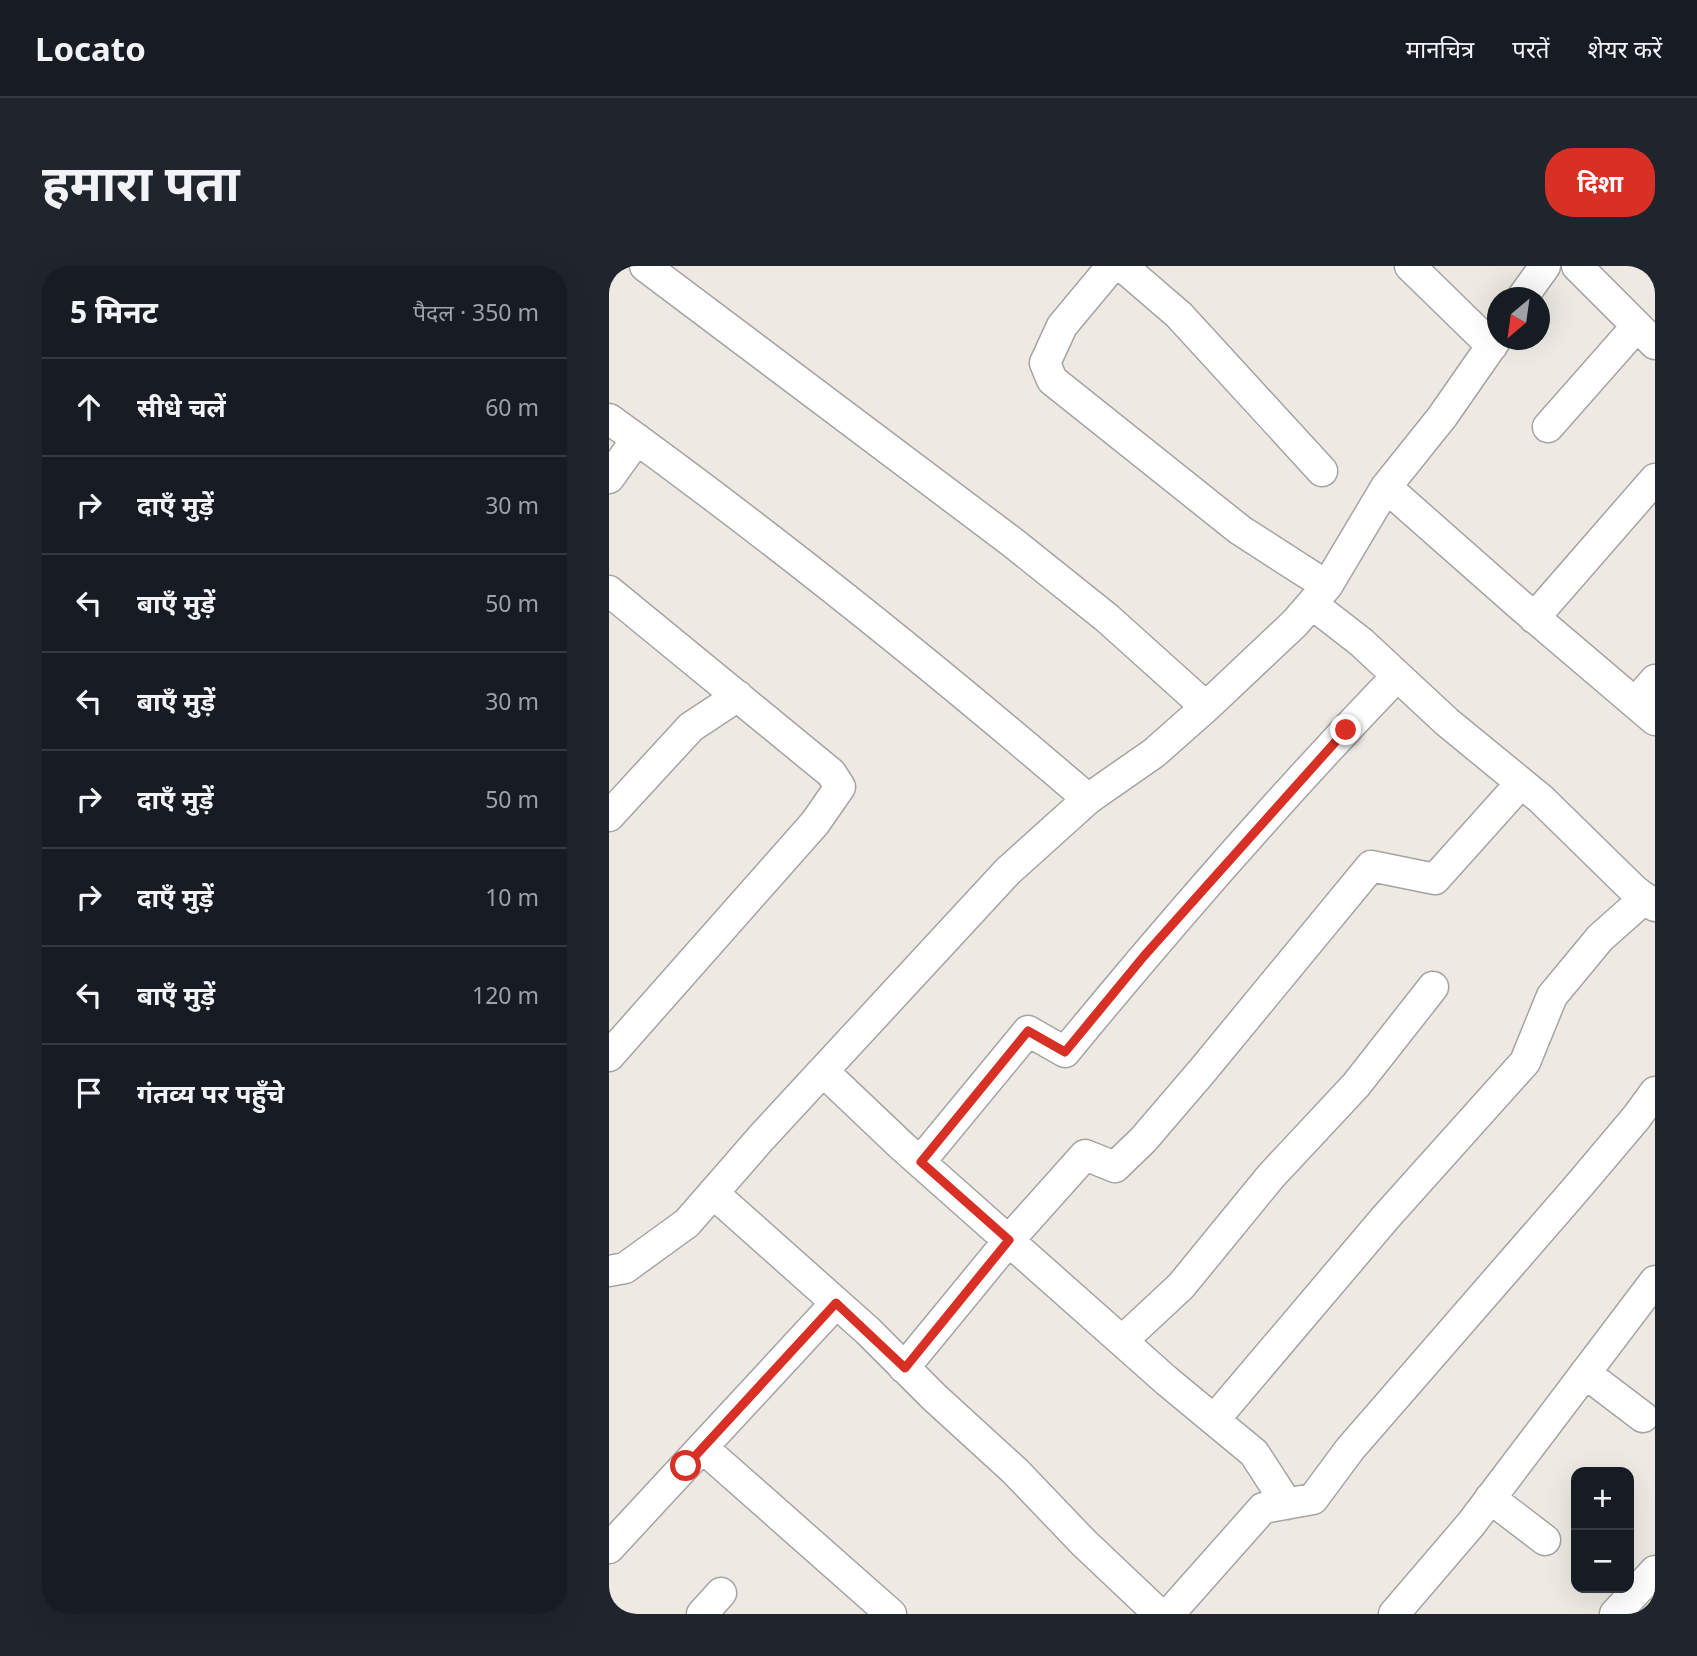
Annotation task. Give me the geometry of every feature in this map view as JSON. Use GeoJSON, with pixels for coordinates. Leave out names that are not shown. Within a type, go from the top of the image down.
{"type":"FeatureCollection","features":[{"type":"Feature","properties":{"kind":"street"},"geometry":{"type":"LineString","coordinates":[[645,266],[1033,559],[1107,618],[1206,707]]}},
{"type":"Feature","properties":{"kind":"street"},"geometry":{"type":"LineString","coordinates":[[1112,266],[1062,326],[1045,363],[1052,380],[1319,595],[1361,642],[1397,676],[1447,722],[1521,783],[1650,902],[1600,938],[1552,996],[1525,1062],[1377,1227],[1214,1420]]}},
{"type":"Feature","properties":{"kind":"street"},"geometry":{"type":"LineString","coordinates":[[1122,266],[1179,315],[1322,471]]}},
{"type":"Feature","properties":{"kind":"street"},"geometry":{"type":"LineString","coordinates":[[1410,266],[1487,335]]}},
{"type":"Feature","properties":{"kind":"street"},"geometry":{"type":"LineString","coordinates":[[1530,287],[1545,266]]}},
{"type":"Feature","properties":{"kind":"street"},"geometry":{"type":"LineString","coordinates":[[1548,427],[1646,335],[1577,266]]}},
{"type":"Feature","properties":{"kind":"street"},"geometry":{"type":"LineString","coordinates":[[609,1271],[625,1268],[687,1223],[823,1071],[1008,872],[1088,799],[1154,752],[1206,707],[1295,623],[1319,595],[1386,487],[1442,417],[1489,350]]}},
{"type":"Feature","properties":{"kind":"street"},"geometry":{"type":"LineString","coordinates":[[609,419],[878,624],[1088,799]]}},
{"type":"Feature","properties":{"kind":"street"},"geometry":{"type":"LineString","coordinates":[[609,478],[637,439]]}},
{"type":"Feature","properties":{"kind":"street"},"geometry":{"type":"LineString","coordinates":[[1534,618],[1655,479]]}},
{"type":"Feature","properties":{"kind":"street"},"geometry":{"type":"LineString","coordinates":[[1386,487],[1534,618],[1649,700]]}},
{"type":"Feature","properties":{"kind":"street"},"geometry":{"type":"LineString","coordinates":[[609,591],[831,773],[840,787],[815,823],[609,1056]]}},
{"type":"Feature","properties":{"kind":"street"},"geometry":{"type":"LineString","coordinates":[[921,1162],[1028,1031],[1065,1052],[1237,849],[1397,676]]}},
{"type":"Feature","properties":{"kind":"street"},"geometry":{"type":"LineString","coordinates":[[609,816],[691,727],[738,696]]}},
{"type":"Feature","properties":{"kind":"street"},"geometry":{"type":"LineString","coordinates":[[905,1368],[1009,1240],[1085,1155],[1115,1167],[1143,1140],[1371,866],[1435,880],[1521,783]]}},
{"type":"Feature","properties":{"kind":"street"},"geometry":{"type":"LineString","coordinates":[[1122,1341],[1181,1286],[1271,1176],[1356,1085],[1433,987]]}},
{"type":"Feature","properties":{"kind":"street"},"geometry":{"type":"LineString","coordinates":[[823,1071],[1122,1341],[1254,1453],[1287,1504]]}},
{"type":"Feature","properties":{"kind":"street"},"geometry":{"type":"LineString","coordinates":[[1169,1614],[1263,1508],[1313,1499],[1350,1449],[1585,1179],[1655,1092]]}},
{"type":"Feature","properties":{"kind":"street"},"geometry":{"type":"LineString","coordinates":[[713,1193],[836,1303],[1015,1471],[1084,1543],[1159,1614]]}},
{"type":"Feature","properties":{"kind":"street"},"geometry":{"type":"LineString","coordinates":[[1394,1614],[1471,1524],[1655,1281]]}},
{"type":"Feature","properties":{"kind":"street"},"geometry":{"type":"LineString","coordinates":[[609,1548],[836,1303]]}},
{"type":"Feature","properties":{"kind":"street"},"geometry":{"type":"LineString","coordinates":[[1585,1373],[1643,1417]]}},
{"type":"Feature","properties":{"kind":"street"},"geometry":{"type":"LineString","coordinates":[[703,1448],[891,1614]]}},
{"type":"Feature","properties":{"kind":"street"},"geometry":{"type":"LineString","coordinates":[[1490,1498],[1545,1540]]}},
{"type":"Feature","properties":{"kind":"street"},"geometry":{"type":"LineString","coordinates":[[1615,1614],[1655,1571]]}},
{"type":"Feature","properties":{"kind":"route"},"geometry":{"type":"LineString","coordinates":[[686,1466],[836,1303],[905,1368],[1009,1240],[921,1162],[1028,1031],[1065,1052],[1237,849],[1346,730]]}}]}
